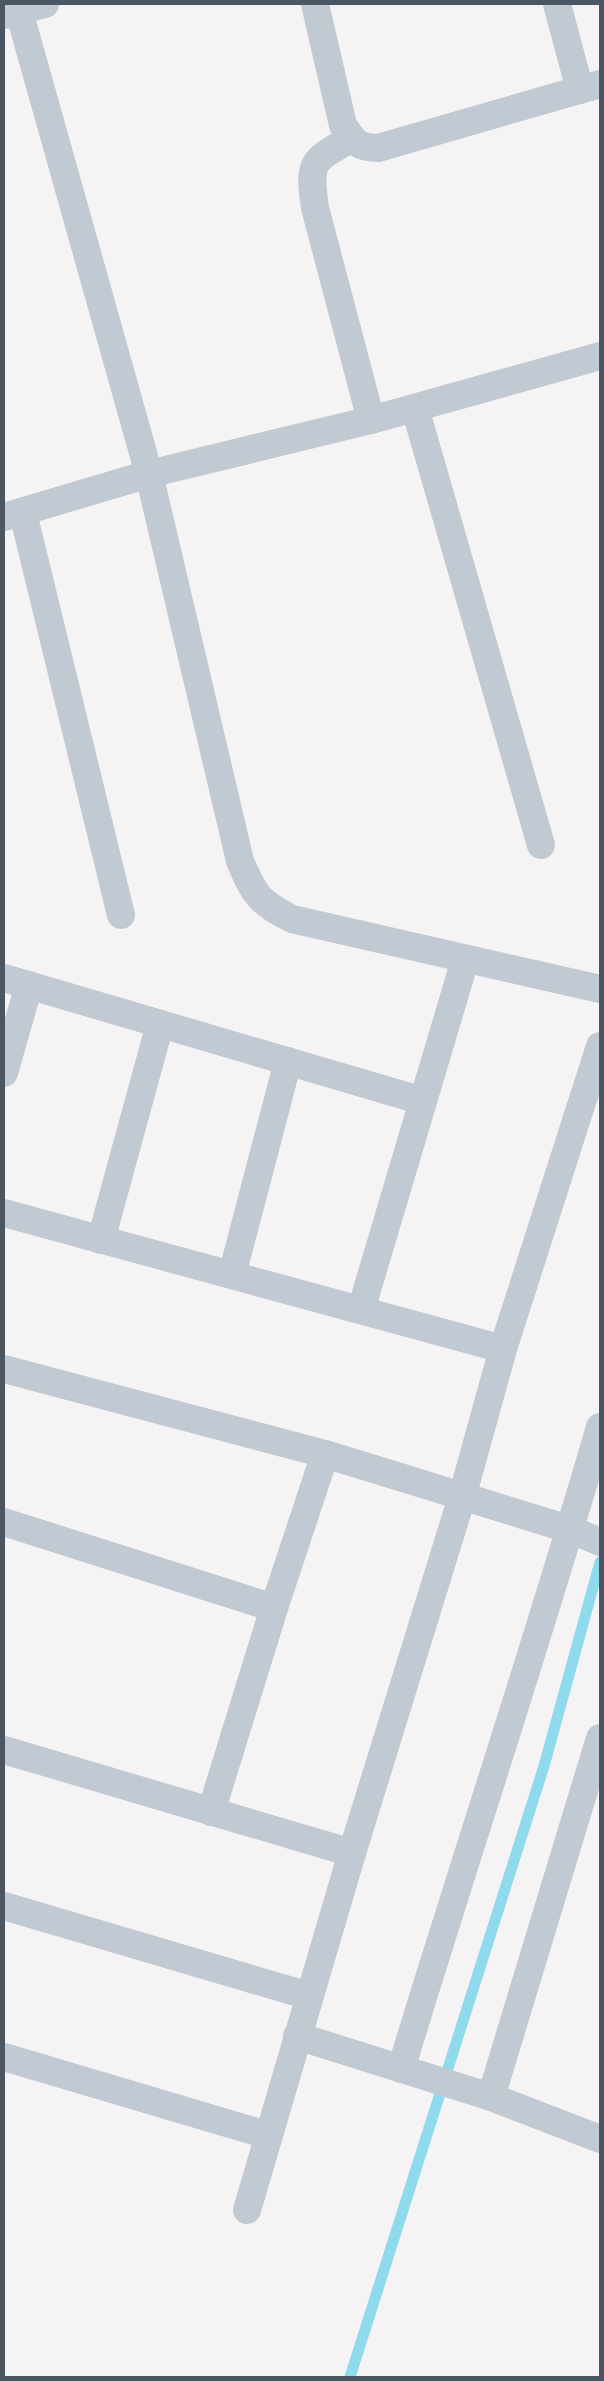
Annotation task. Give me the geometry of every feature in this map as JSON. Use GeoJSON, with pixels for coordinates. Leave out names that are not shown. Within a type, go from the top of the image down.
{"type":"FeatureCollection","features":[{"type":"Feature","properties":{"kind":"street"},"geometry":{"type":"LineString","coordinates":[[45,4],[11,13],[150,474],[240,861],[252,888],[266,905],[292,919],[465,960],[600,989]]}},
{"type":"Feature","properties":{"kind":"street"},"geometry":{"type":"LineString","coordinates":[[315,4],[343,125],[352,138],[362,147],[378,148],[590,87],[557,4]]}},
{"type":"Feature","properties":{"kind":"street"},"geometry":{"type":"LineString","coordinates":[[352,138],[323,154],[315,162],[311,175],[315,208],[371,420]]}},
{"type":"Feature","properties":{"kind":"street"},"geometry":{"type":"LineString","coordinates":[[121,915],[14,515],[150,474],[371,420],[600,356]]}},
{"type":"Feature","properties":{"kind":"street"},"geometry":{"type":"LineString","coordinates":[[415,408],[541,845]]}},
{"type":"Feature","properties":{"kind":"street"},"geometry":{"type":"LineString","coordinates":[[361,1310],[465,960]]}},
{"type":"Feature","properties":{"kind":"street"},"geometry":{"type":"LineString","coordinates":[[4,1073],[16,981],[423,1101]]}},
{"type":"Feature","properties":{"kind":"street"},"geometry":{"type":"LineString","coordinates":[[101,1240],[160,1024]]}},
{"type":"Feature","properties":{"kind":"street"},"geometry":{"type":"LineString","coordinates":[[247,2210],[352,1853],[462,1497],[503,1349],[600,1046]]}},
{"type":"Feature","properties":{"kind":"street"},"geometry":{"type":"LineString","coordinates":[[232,1275],[288,1062]]}},
{"type":"Feature","properties":{"kind":"street"},"geometry":{"type":"LineString","coordinates":[[4,1213],[503,1349]]}},
{"type":"Feature","properties":{"kind":"street"},"geometry":{"type":"LineString","coordinates":[[4,1369],[326,1454],[584,1536]]}},
{"type":"Feature","properties":{"kind":"street"},"geometry":{"type":"LineString","coordinates":[[408,2071],[457,1886],[584,1536],[600,1427]]}},
{"type":"Feature","properties":{"kind":"street"},"geometry":{"type":"LineString","coordinates":[[211,1812],[274,1608],[326,1454]]}},
{"type":"Feature","properties":{"kind":"street"},"geometry":{"type":"LineString","coordinates":[[4,1522],[274,1608]]}},
{"type":"Feature","properties":{"kind":"street"},"geometry":{"type":"LineString","coordinates":[[480,2094],[600,1738]]}},
{"type":"Feature","properties":{"kind":"street"},"geometry":{"type":"LineString","coordinates":[[4,1750],[352,1853]]}},
{"type":"Feature","properties":{"kind":"street"},"geometry":{"type":"LineString","coordinates":[[4,1906],[309,1996]]}},
{"type":"Feature","properties":{"kind":"street"},"geometry":{"type":"LineString","coordinates":[[297,2036],[480,2094],[600,2139]]}},
{"type":"Feature","properties":{"kind":"street"},"geometry":{"type":"LineString","coordinates":[[4,2057],[268,2135]]}},
{"type":"Feature","properties":{"kind":"waterway"},"geometry":{"type":"LineString","coordinates":[[350,2377],[544,1766],[600,1562]]}}]}
